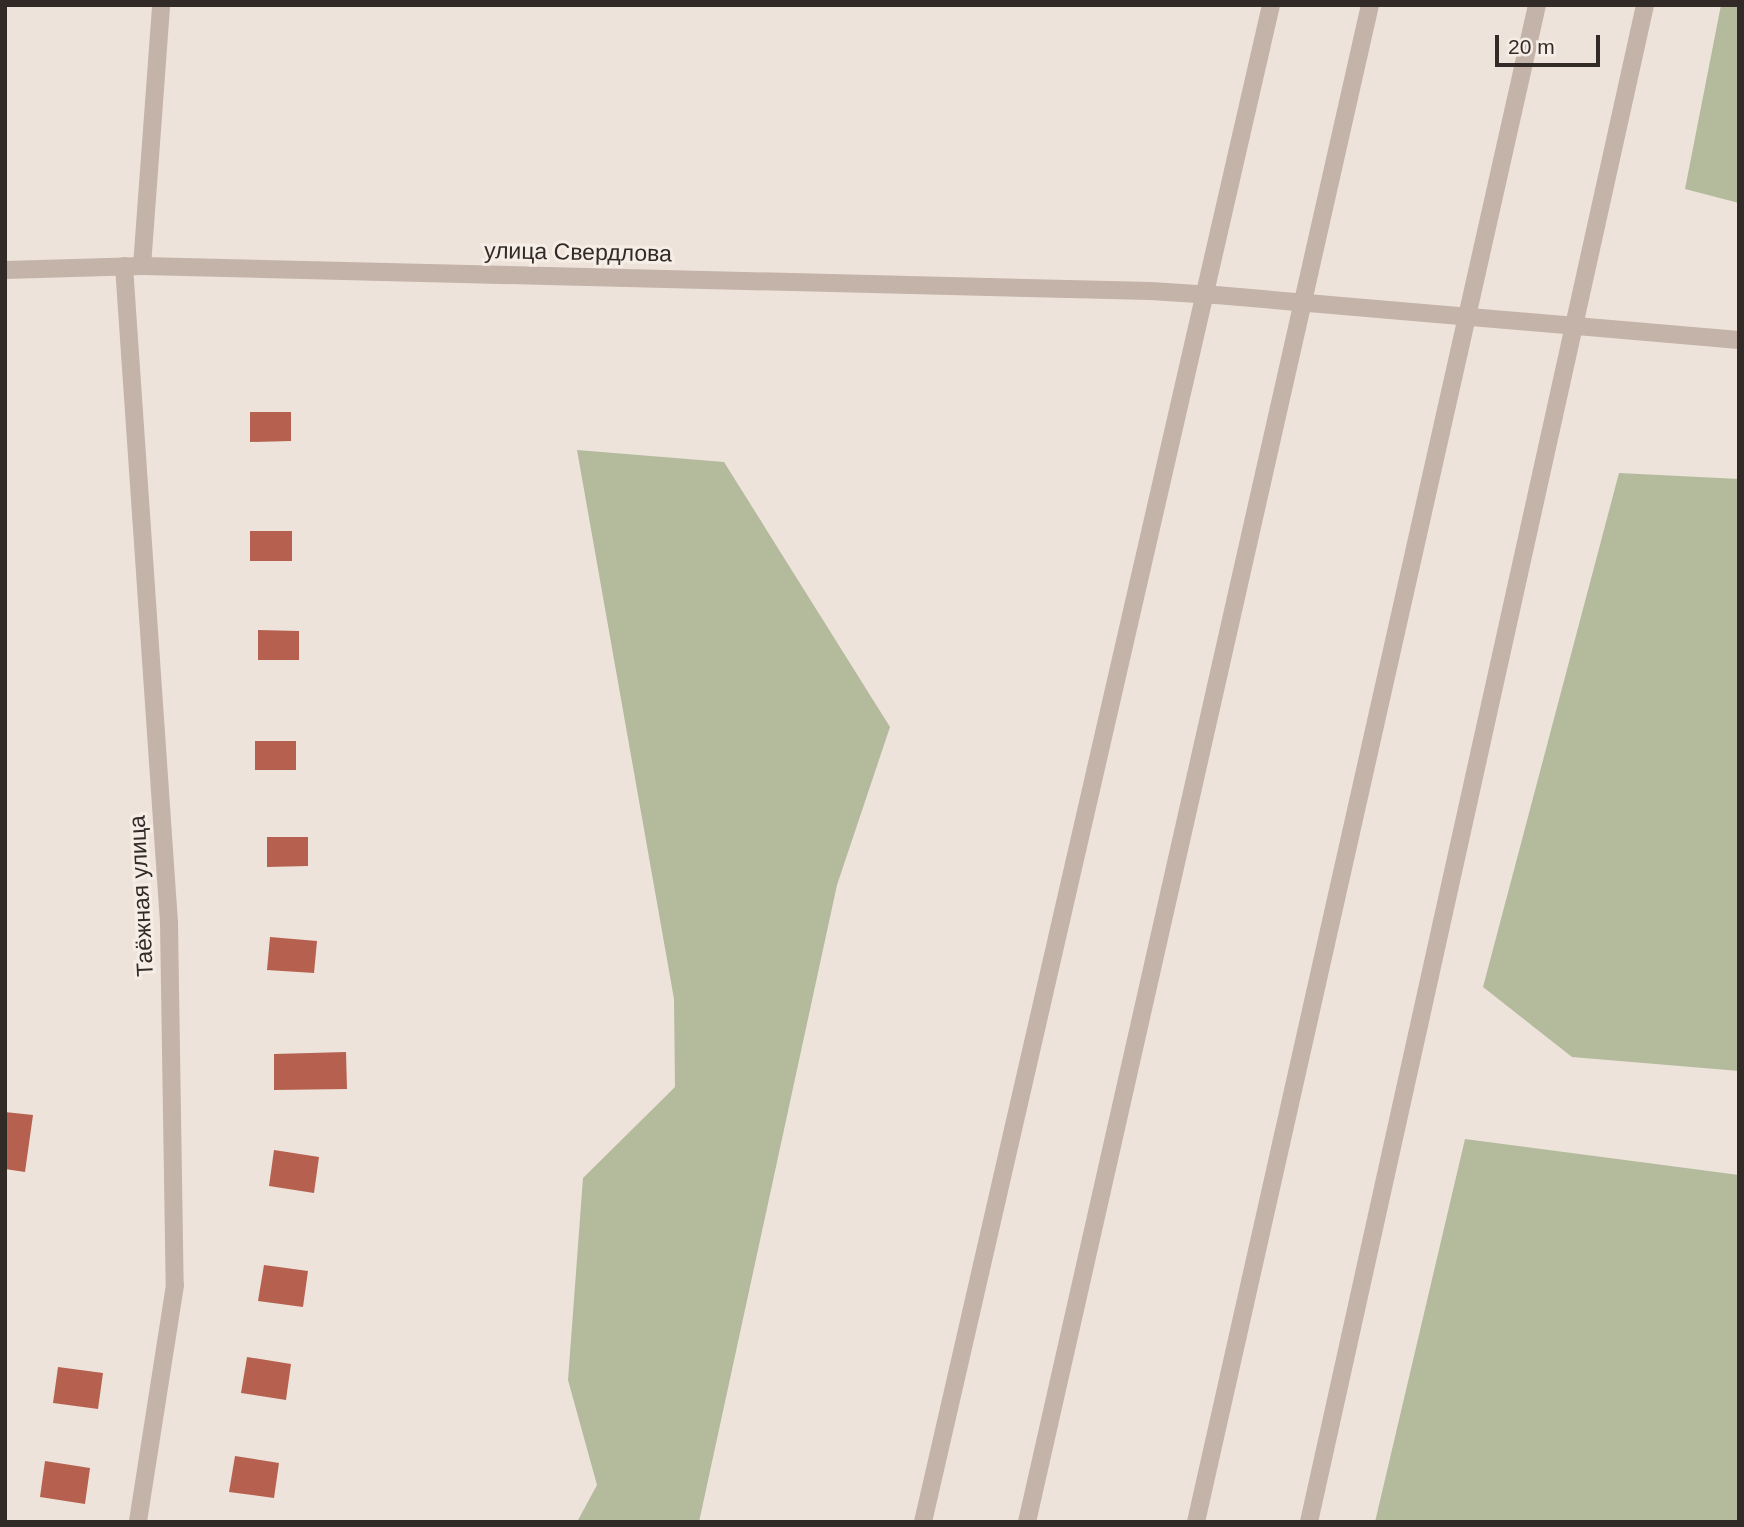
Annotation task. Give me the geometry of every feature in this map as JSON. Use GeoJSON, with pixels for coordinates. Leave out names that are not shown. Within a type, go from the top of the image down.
{"type":"FeatureCollection","features":[{"type":"Feature","properties":{"kind":"street","name":"Таёжная улица"},"geometry":{"type":"LineString","coordinates":[[138,1522],[175,1285],[169,923],[133,266],[161,5]]}},
{"type":"Feature","properties":{"kind":"street"},"geometry":{"type":"LineString","coordinates":[[923,1522],[1271,5]]}},
{"type":"Feature","properties":{"kind":"street"},"geometry":{"type":"LineString","coordinates":[[1027,1522],[1111,1160],[1300,303],[1370,5]]}},
{"type":"Feature","properties":{"kind":"street"},"geometry":{"type":"LineString","coordinates":[[1196,1522],[1537,5]]}},
{"type":"Feature","properties":{"kind":"street"},"geometry":{"type":"LineString","coordinates":[[1309,1522],[1645,5]]}},
{"type":"Feature","properties":{"kind":"street","name":"улица Свердлова"},"geometry":{"type":"LineString","coordinates":[[5,270],[133,266],[1151,291],[1739,340]]}},
{"type":"Feature","properties":{"kind":"green space"},"geometry":{"type":"Polygon","coordinates":[[[1721,5],[1739,5],[1739,203],[1685,189],[1721,5]]]}},
{"type":"Feature","properties":{"kind":"green space"},"geometry":{"type":"Polygon","coordinates":[[[577,450],[724,462],[890,727],[837,885],[699,1522],[577,1522],[597,1485],[568,1380],[583,1178],[675,1087],[674,999],[577,450]]]}},
{"type":"Feature","properties":{"kind":"green space"},"geometry":{"type":"Polygon","coordinates":[[[1619,473],[1739,479],[1739,1071],[1572,1057],[1483,987],[1619,473]]]}},
{"type":"Feature","properties":{"kind":"green space"},"geometry":{"type":"Polygon","coordinates":[[[1465,1139],[1739,1175],[1739,1522],[1375,1522],[1465,1139]]]}},
{"type":"Feature","properties":{"kind":"building"},"geometry":{"type":"Polygon","coordinates":[[[250,412],[291,412],[291,441],[250,442],[250,412]]]}},
{"type":"Feature","properties":{"kind":"building"},"geometry":{"type":"Polygon","coordinates":[[[250,531],[292,531],[292,561],[250,561],[250,531]]]}},
{"type":"Feature","properties":{"kind":"building"},"geometry":{"type":"Polygon","coordinates":[[[258,630],[299,631],[299,660],[258,660],[258,630]]]}},
{"type":"Feature","properties":{"kind":"building"},"geometry":{"type":"Polygon","coordinates":[[[255,741],[296,741],[296,770],[255,770],[255,741]]]}},
{"type":"Feature","properties":{"kind":"building"},"geometry":{"type":"Polygon","coordinates":[[[267,837],[308,837],[308,866],[267,867],[267,837]]]}},
{"type":"Feature","properties":{"kind":"building"},"geometry":{"type":"Polygon","coordinates":[[[270,937],[317,941],[314,973],[267,970],[270,937]]]}},
{"type":"Feature","properties":{"kind":"building"},"geometry":{"type":"Polygon","coordinates":[[[346,1052],[347,1089],[274,1090],[274,1054],[346,1052]]]}},
{"type":"Feature","properties":{"kind":"building"},"geometry":{"type":"Polygon","coordinates":[[[5,1112],[33,1115],[25,1172],[5,1169],[5,1112]]]}},
{"type":"Feature","properties":{"kind":"building"},"geometry":{"type":"Polygon","coordinates":[[[274,1150],[319,1157],[314,1193],[269,1186],[274,1150]]]}},
{"type":"Feature","properties":{"kind":"building"},"geometry":{"type":"Polygon","coordinates":[[[264,1265],[308,1271],[303,1307],[258,1301],[264,1265]]]}},
{"type":"Feature","properties":{"kind":"building"},"geometry":{"type":"Polygon","coordinates":[[[247,1357],[291,1364],[286,1400],[241,1393],[247,1357]]]}},
{"type":"Feature","properties":{"kind":"building"},"geometry":{"type":"Polygon","coordinates":[[[58,1367],[103,1373],[98,1409],[53,1403],[58,1367]]]}},
{"type":"Feature","properties":{"kind":"building"},"geometry":{"type":"Polygon","coordinates":[[[235,1456],[279,1463],[274,1498],[229,1492],[235,1456]]]}},
{"type":"Feature","properties":{"kind":"building"},"geometry":{"type":"Polygon","coordinates":[[[45,1461],[90,1468],[85,1504],[40,1497],[45,1461]]]}}]}
